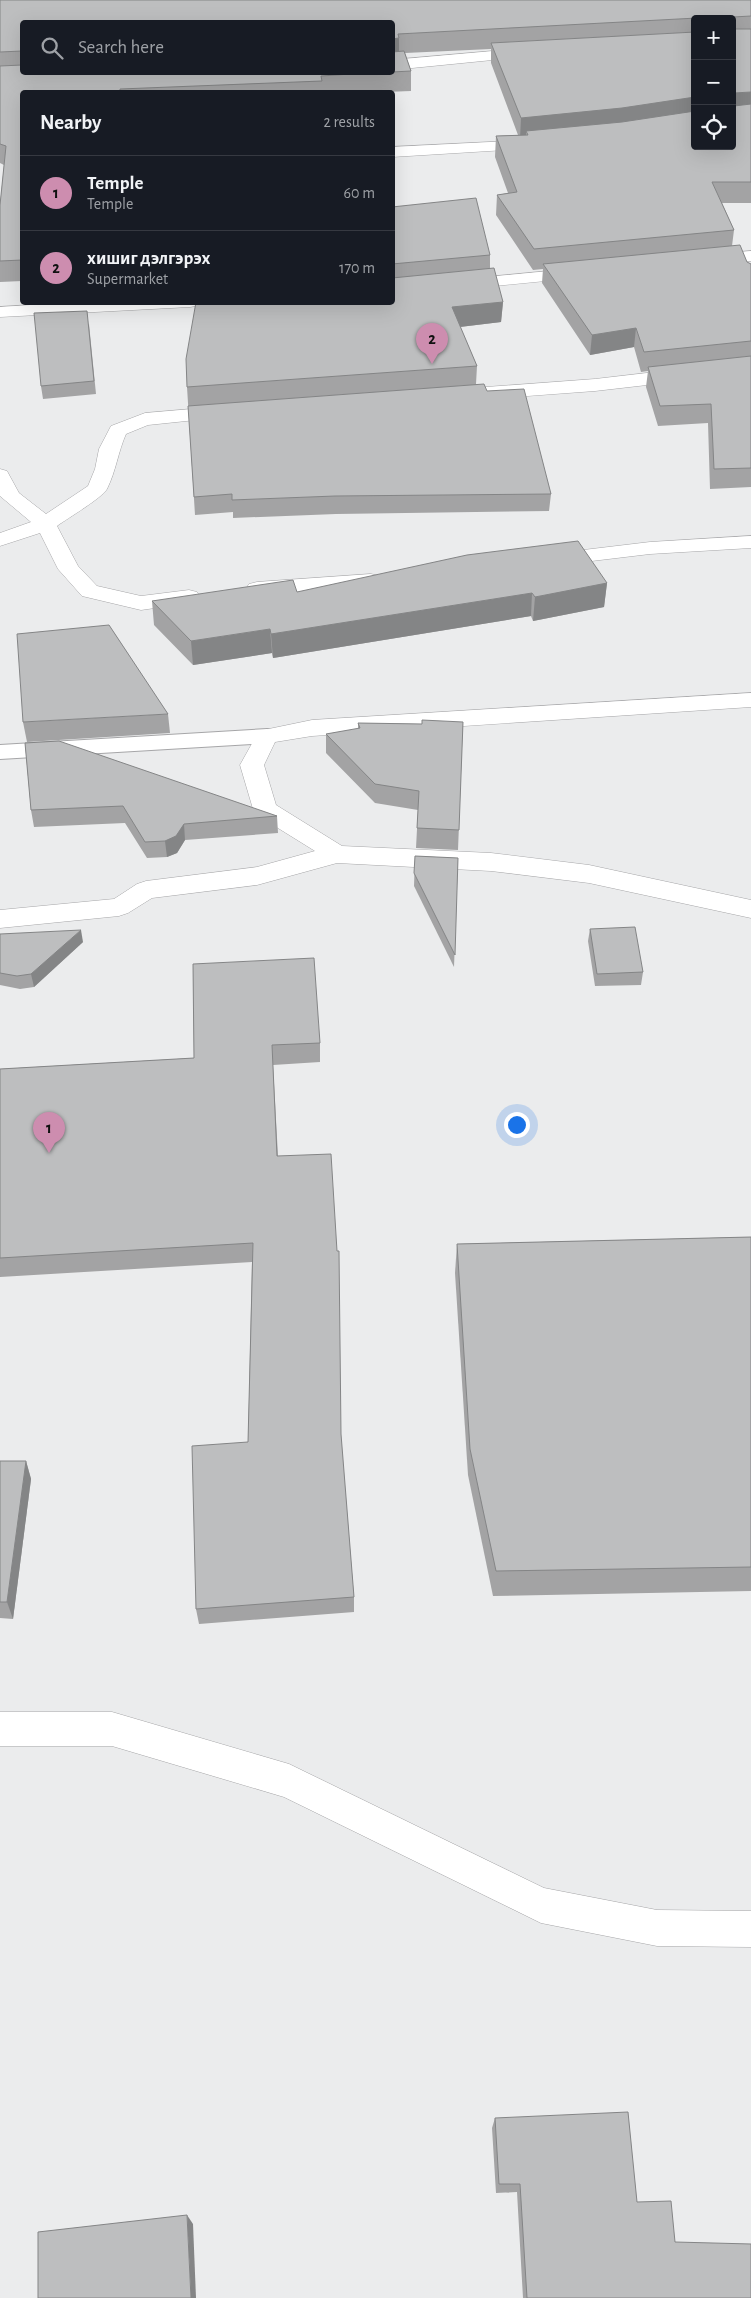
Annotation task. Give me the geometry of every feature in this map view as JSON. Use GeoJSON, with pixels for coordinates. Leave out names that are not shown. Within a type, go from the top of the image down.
{"type":"FeatureCollection","features":[{"type":"Feature","properties":{"kind":"street"},"geometry":{"type":"LineString","coordinates":[[395,65],[547,52]]}},
{"type":"Feature","properties":{"kind":"street"},"geometry":{"type":"LineString","coordinates":[[395,152],[483,149],[549,144]]}},
{"type":"Feature","properties":{"kind":"street"},"geometry":{"type":"LineString","coordinates":[[694,262],[751,256]]}},
{"type":"Feature","properties":{"kind":"street"},"geometry":{"type":"LineString","coordinates":[[395,291],[599,271]]}},
{"type":"Feature","properties":{"kind":"street"},"geometry":{"type":"LineString","coordinates":[[0,312],[133,305]]}},
{"type":"Feature","properties":{"kind":"street"},"geometry":{"type":"LineString","coordinates":[[470,394],[595,385],[751,367]]}},
{"type":"Feature","properties":{"kind":"street"},"geometry":{"type":"LineString","coordinates":[[0,540],[46,524],[97,490],[105,469],[109,449],[118,430],[145,419],[249,410]]}},
{"type":"Feature","properties":{"kind":"street"},"geometry":{"type":"LineString","coordinates":[[0,475],[10,496],[46,524],[69,569],[90,592],[141,603],[210,595]]}},
{"type":"Feature","properties":{"kind":"street"},"geometry":{"type":"LineString","coordinates":[[534,562],[650,548],[751,542]]}},
{"type":"Feature","properties":{"kind":"street"},"geometry":{"type":"LineString","coordinates":[[239,592],[390,579]]}},
{"type":"Feature","properties":{"kind":"street"},"geometry":{"type":"LineString","coordinates":[[337,854],[265,809],[252,765],[267,736],[312,728],[751,700]]}},
{"type":"Feature","properties":{"kind":"street"},"geometry":{"type":"LineString","coordinates":[[0,920],[119,907],[146,890],[257,876],[337,854],[491,862],[589,874],[751,909]]}},
{"type":"Feature","properties":{"kind":"street"},"geometry":{"type":"LineString","coordinates":[[0,1729],[112,1729],[289,1781],[541,1905],[657,1928],[751,1929]]}},
{"type":"Feature","properties":{"kind":"lane"},"geometry":{"type":"LineString","coordinates":[[0,752],[267,736]]}},
{"type":"Feature","properties":{"kind":"building"},"geometry":{"type":"Polygon","coordinates":[[[0,0],[751,0],[751,16],[691,15],[691,18],[398,34],[399,38],[395,39],[395,20],[20,20],[20,51],[0,52],[0,0]]]}},
{"type":"Feature","properties":{"kind":"building"},"geometry":{"type":"Polygon","coordinates":[[[736,29],[751,29],[751,92],[736,93],[736,29]]]}},
{"type":"Feature","properties":{"kind":"building"},"geometry":{"type":"Polygon","coordinates":[[[691,32],[691,98],[622,108],[521,118],[491,43],[691,32]]]}},
{"type":"Feature","properties":{"kind":"building"},"geometry":{"type":"Polygon","coordinates":[[[404,51],[411,71],[395,72],[395,52],[404,51]]]}},
{"type":"Feature","properties":{"kind":"building"},"geometry":{"type":"Polygon","coordinates":[[[20,65],[20,75],[336,75],[321,76],[322,81],[120,90],[20,90],[20,260],[0,261],[0,205],[6,146],[0,144],[0,66],[20,65]]]}},
{"type":"Feature","properties":{"kind":"building"},"geometry":{"type":"Polygon","coordinates":[[[751,104],[751,182],[712,182],[734,230],[534,249],[497,195],[517,192],[496,136],[528,135],[526,131],[622,122],[691,112],[691,150],[736,150],[736,106],[751,104]]]}},
{"type":"Feature","properties":{"kind":"building"},"geometry":{"type":"Polygon","coordinates":[[[476,198],[490,255],[395,264],[395,207],[476,198]]]}},
{"type":"Feature","properties":{"kind":"building"},"geometry":{"type":"Polygon","coordinates":[[[740,245],[747,262],[751,264],[751,341],[644,352],[636,328],[592,335],[543,264],[740,245]]]}},
{"type":"Feature","properties":{"kind":"building"},"geometry":{"type":"Polygon","coordinates":[[[494,268],[503,302],[452,307],[477,366],[187,387],[186,359],[195,305],[395,305],[395,278],[494,268]]]}},
{"type":"Feature","properties":{"kind":"building"},"geometry":{"type":"Polygon","coordinates":[[[87,311],[94,381],[41,386],[34,313],[87,311]]]}},
{"type":"Feature","properties":{"kind":"building"},"geometry":{"type":"Polygon","coordinates":[[[751,356],[751,468],[714,469],[711,404],[660,406],[648,367],[751,356]]]}},
{"type":"Feature","properties":{"kind":"building"},"geometry":{"type":"Polygon","coordinates":[[[484,384],[487,391],[524,389],[551,494],[335,496],[232,500],[232,494],[194,497],[188,406],[484,384]]]}},
{"type":"Feature","properties":{"kind":"building"},"geometry":{"type":"Polygon","coordinates":[[[578,541],[607,583],[535,597],[532,593],[271,634],[270,629],[191,641],[152,601],[293,580],[297,592],[467,555],[578,541]]]}},
{"type":"Feature","properties":{"kind":"building"},"geometry":{"type":"Polygon","coordinates":[[[109,625],[168,714],[23,722],[17,634],[109,625]]]}},
{"type":"Feature","properties":{"kind":"building"},"geometry":{"type":"Polygon","coordinates":[[[422,720],[463,722],[459,830],[417,828],[419,791],[375,784],[326,734],[360,728],[358,723],[422,724],[422,720]]]}},
{"type":"Feature","properties":{"kind":"building"},"geometry":{"type":"Polygon","coordinates":[[[59,741],[277,816],[184,824],[176,836],[165,841],[145,842],[123,806],[31,810],[25,743],[59,741]]]}},
{"type":"Feature","properties":{"kind":"building"},"geometry":{"type":"Polygon","coordinates":[[[415,856],[458,858],[455,955],[414,873],[415,856]]]}},
{"type":"Feature","properties":{"kind":"building"},"geometry":{"type":"Polygon","coordinates":[[[635,927],[643,972],[597,974],[590,929],[635,927]]]}},
{"type":"Feature","properties":{"kind":"building"},"geometry":{"type":"Polygon","coordinates":[[[81,930],[31,974],[17,976],[0,973],[0,934],[81,930]]]}},
{"type":"Feature","properties":{"kind":"building"},"geometry":{"type":"Polygon","coordinates":[[[314,958],[320,1043],[272,1045],[277,1156],[331,1154],[337,1251],[339,1251],[341,1434],[354,1597],[196,1609],[192,1446],[248,1442],[253,1243],[0,1258],[0,1069],[194,1058],[193,964],[314,958]]]}},
{"type":"Feature","properties":{"kind":"building"},"geometry":{"type":"Polygon","coordinates":[[[751,1237],[751,1567],[496,1571],[470,1449],[457,1244],[751,1237]]]}},
{"type":"Feature","properties":{"kind":"building"},"geometry":{"type":"Polygon","coordinates":[[[0,1461],[26,1461],[7,1602],[0,1602],[0,1461]]]}},
{"type":"Feature","properties":{"kind":"building"},"geometry":{"type":"Polygon","coordinates":[[[628,2112],[637,2202],[671,2201],[675,2242],[751,2244],[751,2298],[527,2298],[520,2184],[499,2184],[495,2118],[628,2112]]]}},
{"type":"Feature","properties":{"kind":"building"},"geometry":{"type":"Polygon","coordinates":[[[187,2215],[191,2298],[38,2298],[38,2232],[187,2215]]]}},
{"type":"Feature","properties":{"kind":"place","name":"хишиг дэлгэрэх"},"geometry":{"type":"Point","coordinates":[432,364]}},
{"type":"Feature","properties":{"kind":"place","name":"Temple"},"geometry":{"type":"Point","coordinates":[49,1153]}}]}
